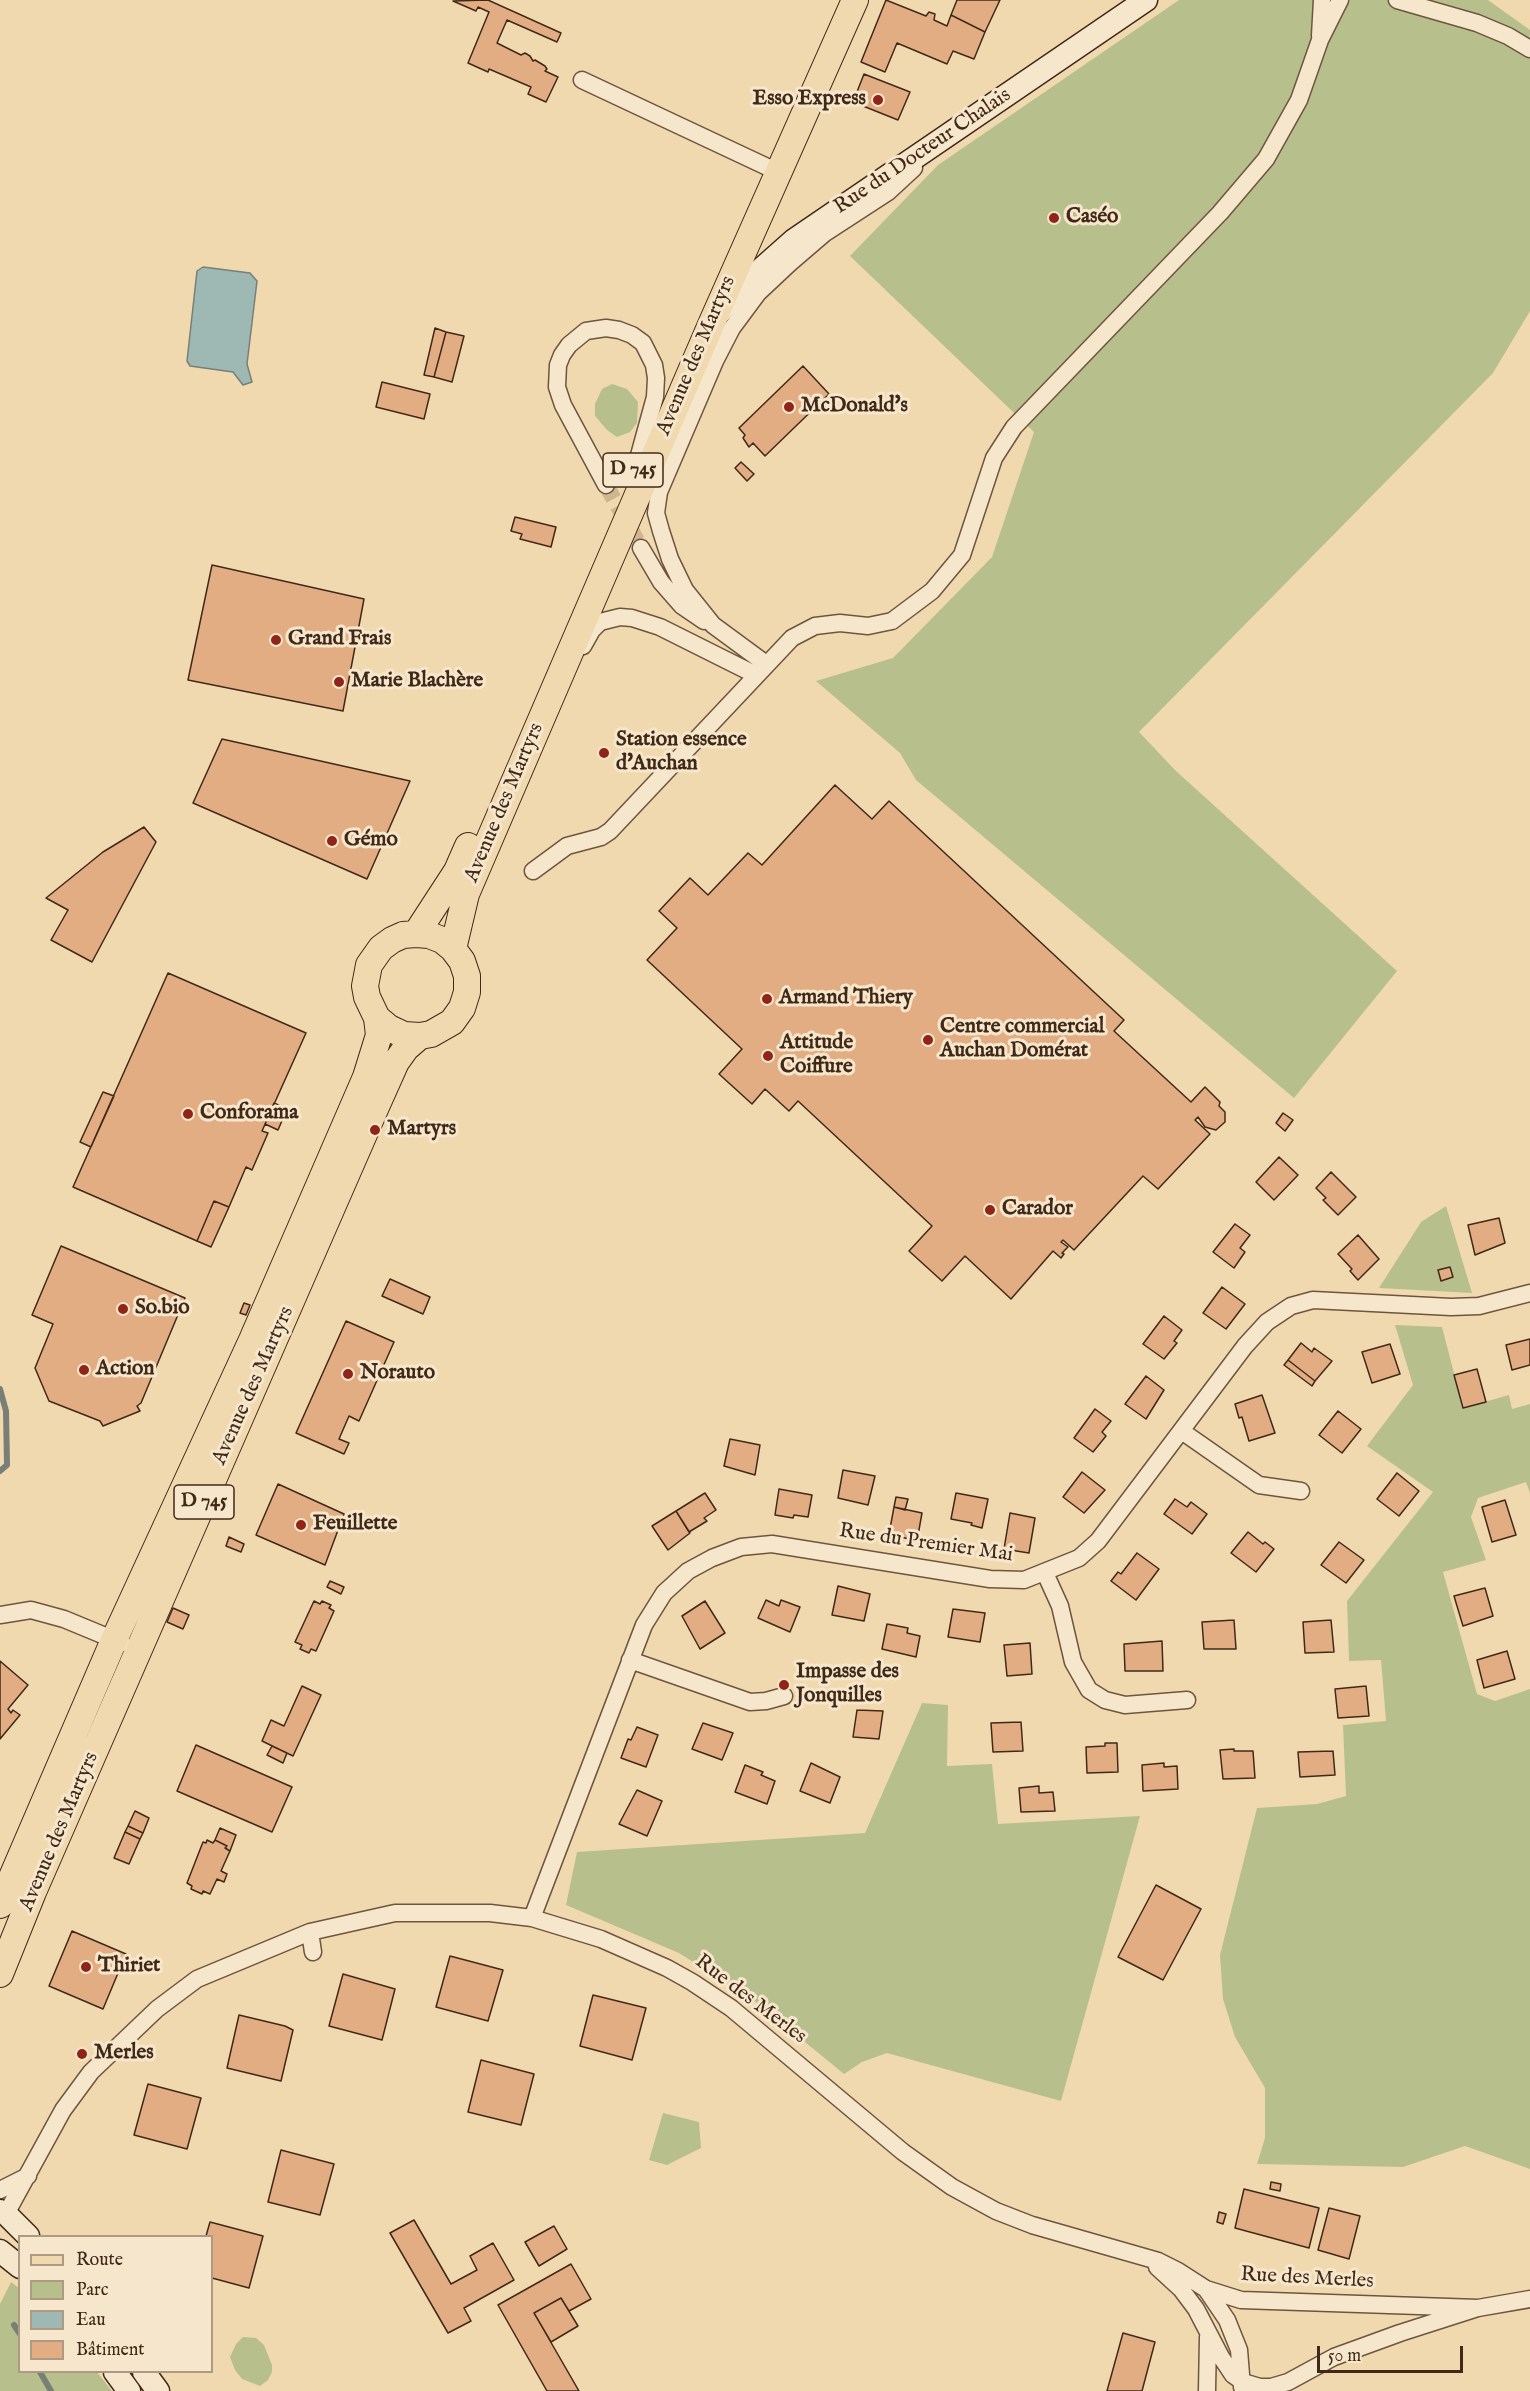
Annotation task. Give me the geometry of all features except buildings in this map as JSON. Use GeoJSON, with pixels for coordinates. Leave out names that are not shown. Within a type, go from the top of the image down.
{"type":"FeatureCollection","features":[{"type":"Feature","properties":{"kind":"main road","name":"Avenue des Martyrs"},"geometry":{"type":"LineString","coordinates":[[453,949],[466,894],[713,320],[839,0]]}},
{"type":"Feature","properties":{"kind":"main road","name":"Avenue des Martyrs"},"geometry":{"type":"LineString","coordinates":[[416,934],[457,871],[638,459],[771,169],[855,0]]}},
{"type":"Feature","properties":{"kind":"main road","name":"Rue du Docteur Chalais"},"geometry":{"type":"LineString","coordinates":[[713,320],[750,279],[794,240],[1146,0]]}},
{"type":"Feature","properties":{"kind":"main road"},"geometry":{"type":"LineString","coordinates":[[416,934],[429,935],[442,940],[453,949],[462,961],[467,976],[467,992],[462,1008],[452,1022],[442,1029],[420,1036],[397,1032],[377,1018],[367,997],[365,986],[369,965],[381,948],[392,940],[416,934]]}},
{"type":"Feature","properties":{"kind":"main road","name":"Avenue des Martyrs"},"geometry":{"type":"LineString","coordinates":[[0,1905],[114,1640],[252,1340],[366,1077],[378,1035],[377,1018]]}},
{"type":"Feature","properties":{"kind":"main road","name":"Avenue des Martyrs"},"geometry":{"type":"LineString","coordinates":[[0,1974],[33,1893],[396,1062],[406,1048],[420,1036]]}},
{"type":"Feature","properties":{"kind":"main road"},"geometry":{"type":"LineString","coordinates":[[2,2213],[27,2235]]}},
{"type":"Feature","properties":{"kind":"main road"},"geometry":{"type":"LineString","coordinates":[[0,2251],[18,2265]]}},
{"type":"Feature","properties":{"kind":"main road"},"geometry":{"type":"LineString","coordinates":[[116,2373],[129,2391]]}},
{"type":"Feature","properties":{"kind":"main road"},"geometry":{"type":"LineString","coordinates":[[145,2373],[158,2391]]}},
{"type":"Feature","properties":{"kind":"street"},"geometry":{"type":"LineString","coordinates":[[1320,40],[1322,0]]}},
{"type":"Feature","properties":{"kind":"street"},"geometry":{"type":"LineString","coordinates":[[533,871],[567,846],[601,837],[610,831],[792,638],[815,626],[840,623],[868,626],[892,621],[932,591],[962,555],[994,458],[1014,427],[1220,213],[1266,159],[1299,100],[1320,40],[1340,0]]}},
{"type":"Feature","properties":{"kind":"street"},"geometry":{"type":"LineString","coordinates":[[1397,0],[1477,23],[1508,36],[1530,49]]}},
{"type":"Feature","properties":{"kind":"street"},"geometry":{"type":"LineString","coordinates":[[582,80],[771,169]]}},
{"type":"Feature","properties":{"kind":"street"},"geometry":{"type":"LineString","coordinates":[[761,669],[713,625],[685,590],[670,559],[656,513],[659,492],[715,361],[732,328],[766,285],[825,233],[888,192],[945,138]]}},
{"type":"Feature","properties":{"kind":"street"},"geometry":{"type":"LineString","coordinates":[[606,486],[562,405],[557,387],[558,365],[562,355],[569,345],[586,331],[596,328],[619,330],[643,343],[652,359],[656,378],[655,396],[638,459]]}},
{"type":"Feature","properties":{"kind":"street"},"geometry":{"type":"LineString","coordinates":[[640,548],[661,582],[682,606],[696,617],[713,625]]}},
{"type":"Feature","properties":{"kind":"street"},"geometry":{"type":"LineString","coordinates":[[516,778],[541,740],[586,639],[600,622],[620,617],[655,625],[761,669]]}},
{"type":"Feature","properties":{"kind":"street","name":"Rue du Premier Mai"},"geometry":{"type":"LineString","coordinates":[[532,1918],[644,1625],[664,1593],[688,1571],[712,1557],[741,1547],[772,1544],[990,1580],[1024,1580],[1079,1558],[1098,1542],[1183,1432],[1245,1346],[1267,1322],[1291,1306],[1313,1300],[1451,1307],[1479,1306],[1530,1293]]}},
{"type":"Feature","properties":{"kind":"street"},"geometry":{"type":"LineString","coordinates":[[1183,1432],[1259,1485],[1301,1491]]}},
{"type":"Feature","properties":{"kind":"street"},"geometry":{"type":"LineString","coordinates":[[1045,1573],[1060,1606],[1073,1662],[1089,1690],[1105,1700],[1125,1705],[1187,1700]]}},
{"type":"Feature","properties":{"kind":"street"},"geometry":{"type":"LineString","coordinates":[[0,1615],[31,1611],[64,1619],[139,1651]]}},
{"type":"Feature","properties":{"kind":"street"},"geometry":{"type":"LineString","coordinates":[[630,1660],[750,1702],[784,1696]]}},
{"type":"Feature","properties":{"kind":"street","name":"Rue des Merles"},"geometry":{"type":"LineString","coordinates":[[2,2213],[29,2175],[63,2110],[91,2072],[157,2009],[196,1978],[310,1932],[395,1913],[490,1913],[532,1918],[601,1939],[668,1968],[692,1982],[731,2008],[903,2151],[952,2187],[996,2211],[1032,2225],[1145,2257],[1179,2271],[1206,2289],[1241,2300],[1478,2308]]}},
{"type":"Feature","properties":{"kind":"street"},"geometry":{"type":"LineString","coordinates":[[310,1932],[313,1952]]}},
{"type":"Feature","properties":{"kind":"street"},"geometry":{"type":"LineString","coordinates":[[0,2190],[29,2175]]}},
{"type":"Feature","properties":{"kind":"street","name":"Rue des Merles"},"geometry":{"type":"LineString","coordinates":[[1145,2257],[1181,2289],[1196,2309],[1221,2357],[1242,2386],[1283,2386],[1334,2357],[1478,2308],[1530,2299]]}},
{"type":"Feature","properties":{"kind":"street"},"geometry":{"type":"LineString","coordinates":[[1206,2289],[1227,2320],[1239,2350],[1242,2386]]}},
{"type":"Feature","properties":{"kind":"street"},"geometry":{"type":"LineString","coordinates":[[1207,2391],[1208,2331],[1227,2320],[1241,2300]]}},
{"type":"Feature","properties":{"kind":"green space"},"geometry":{"type":"Polygon","coordinates":[[[1179,0],[1488,0],[1530,30],[1530,311],[1493,373],[1139,732],[1176,771],[1397,971],[1294,1098],[916,780],[900,753],[816,681],[893,658],[992,557],[1034,432],[850,256],[938,165],[1179,0]]]}},
{"type":"Feature","properties":{"kind":"green space"},"geometry":{"type":"Polygon","coordinates":[[[612,384],[627,389],[638,402],[637,423],[630,432],[617,437],[607,430],[595,416],[595,404],[602,389],[612,384]]]}},
{"type":"Feature","properties":{"kind":"green space"},"geometry":{"type":"Polygon","coordinates":[[[1446,1206],[1472,1293],[1379,1288],[1421,1222],[1446,1206]]]}},
{"type":"Feature","properties":{"kind":"green space"},"geometry":{"type":"Polygon","coordinates":[[[1395,1325],[1442,1327],[1463,1408],[1509,1395],[1512,1409],[1530,1404],[1530,1493],[1526,1482],[1478,1498],[1471,1517],[1486,1560],[1443,1572],[1477,1694],[1495,1701],[1530,1689],[1530,2169],[1465,2146],[1403,2167],[1257,2164],[1265,2138],[1265,2088],[1235,2037],[1223,1999],[1220,1955],[1257,1808],[1317,1804],[1346,1796],[1343,1725],[1386,1721],[1381,1660],[1349,1661],[1347,1601],[1433,1492],[1367,1446],[1413,1385],[1395,1325]]]}},
{"type":"Feature","properties":{"kind":"green space"},"geometry":{"type":"Polygon","coordinates":[[[922,1703],[948,1705],[947,1766],[992,1764],[998,1824],[1140,1816],[1061,2101],[887,2053],[862,2062],[844,2074],[756,2002],[679,1953],[566,1905],[577,1852],[865,1833],[922,1703]]]}},
{"type":"Feature","properties":{"kind":"green space"},"geometry":{"type":"Polygon","coordinates":[[[663,2113],[699,2122],[701,2148],[667,2165],[649,2160],[663,2113]]]}},
{"type":"Feature","properties":{"kind":"green space"},"geometry":{"type":"Polygon","coordinates":[[[11,2282],[18,2287],[18,2373],[98,2373],[112,2391],[0,2391],[0,2304],[11,2282]]]}},
{"type":"Feature","properties":{"kind":"green space"},"geometry":{"type":"Polygon","coordinates":[[[243,2337],[256,2338],[264,2345],[272,2365],[272,2372],[268,2380],[260,2386],[242,2379],[235,2370],[230,2357],[236,2344],[243,2337]]]}},
{"type":"Feature","properties":{"kind":"water"},"geometry":{"type":"Polygon","coordinates":[[[203,267],[250,273],[257,281],[247,364],[252,382],[243,385],[233,372],[190,366],[187,361],[197,271],[203,267]]]}},
{"type":"Feature","properties":{"kind":"waterway"},"geometry":{"type":"LineString","coordinates":[[0,1389],[6,1411],[7,1465],[0,1471]]}},
{"type":"Feature","properties":{"kind":"waterway"},"geometry":{"type":"LineString","coordinates":[[14,2325],[18,2331]]}},
{"type":"Feature","properties":{"kind":"waterway"},"geometry":{"type":"LineString","coordinates":[[41,2373],[51,2391]]}},
{"type":"Feature","properties":{"kind":"tunnel"},"geometry":{"type":"LineString","coordinates":[[606,485],[641,548]]}},
{"type":"Feature","properties":{"kind":"place","name":"Esso Express"},"geometry":{"type":"Point","coordinates":[878,100]}},
{"type":"Feature","properties":{"kind":"place","name":"Caséo"},"geometry":{"type":"Point","coordinates":[1054,218]}},
{"type":"Feature","properties":{"kind":"place","name":"McDonald's"},"geometry":{"type":"Point","coordinates":[789,407]}},
{"type":"Feature","properties":{"kind":"place","name":"Grand Frais"},"geometry":{"type":"Point","coordinates":[276,640]}},
{"type":"Feature","properties":{"kind":"place","name":"Marie Blachère"},"geometry":{"type":"Point","coordinates":[339,682]}},
{"type":"Feature","properties":{"kind":"place","name":"Station essence d'Auchan"},"geometry":{"type":"Point","coordinates":[604,753]}},
{"type":"Feature","properties":{"kind":"place","name":"Gémo"},"geometry":{"type":"Point","coordinates":[332,841]}},
{"type":"Feature","properties":{"kind":"place","name":"Armand Thiery"},"geometry":{"type":"Point","coordinates":[767,999]}},
{"type":"Feature","properties":{"kind":"place","name":"Centre commercial Auchan Domérat"},"geometry":{"type":"Point","coordinates":[928,1040]}},
{"type":"Feature","properties":{"kind":"place","name":"Attitude Coiffure"},"geometry":{"type":"Point","coordinates":[768,1056]}},
{"type":"Feature","properties":{"kind":"place","name":"Conforama"},"geometry":{"type":"Point","coordinates":[188,1114]}},
{"type":"Feature","properties":{"kind":"place","name":"Martyrs"},"geometry":{"type":"Point","coordinates":[375,1130]}},
{"type":"Feature","properties":{"kind":"place","name":"Carador"},"geometry":{"type":"Point","coordinates":[990,1210]}},
{"type":"Feature","properties":{"kind":"place","name":"So.bio"},"geometry":{"type":"Point","coordinates":[123,1309]}},
{"type":"Feature","properties":{"kind":"place","name":"Action"},"geometry":{"type":"Point","coordinates":[84,1370]}},
{"type":"Feature","properties":{"kind":"place","name":"Norauto"},"geometry":{"type":"Point","coordinates":[348,1374]}},
{"type":"Feature","properties":{"kind":"place","name":"Feuillette"},"geometry":{"type":"Point","coordinates":[301,1525]}},
{"type":"Feature","properties":{"kind":"place","name":"Impasse des Jonquilles"},"geometry":{"type":"Point","coordinates":[784,1685]}},
{"type":"Feature","properties":{"kind":"place","name":"Thiriet"},"geometry":{"type":"Point","coordinates":[86,1967]}},
{"type":"Feature","properties":{"kind":"place","name":"Merles"},"geometry":{"type":"Point","coordinates":[82,2054]}}]}
